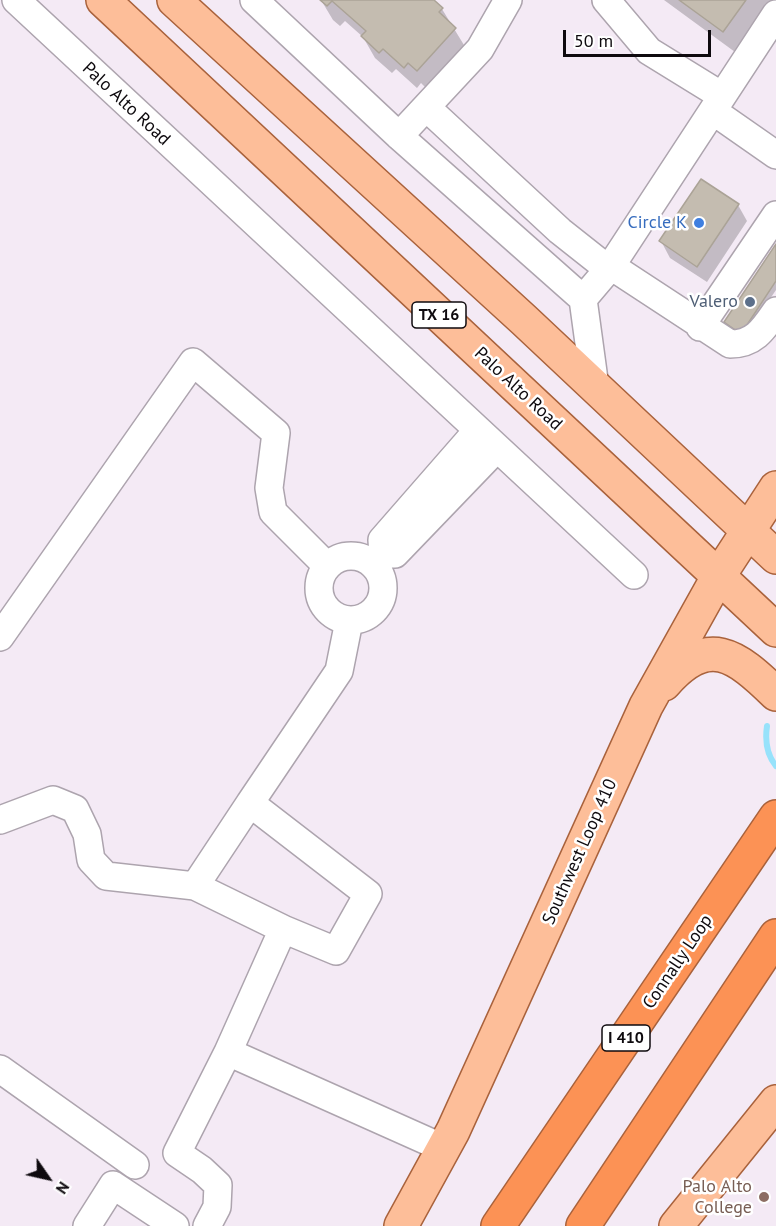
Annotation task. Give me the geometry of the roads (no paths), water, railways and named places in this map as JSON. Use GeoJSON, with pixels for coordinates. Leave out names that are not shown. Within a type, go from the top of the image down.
{"type":"FeatureCollection","features":[{"type":"Feature","properties":{"kind":"highway","name":"Connally Loop"},"geometry":{"type":"LineString","coordinates":[[498,1226],[776,817]]}},
{"type":"Feature","properties":{"kind":"highway"},"geometry":{"type":"LineString","coordinates":[[583,1226],[776,936]]}},
{"type":"Feature","properties":{"kind":"main road","name":"Palo Alto Road"},"geometry":{"type":"LineString","coordinates":[[103,0],[776,630]]}},
{"type":"Feature","properties":{"kind":"main road","name":"TX 16"},"geometry":{"type":"LineString","coordinates":[[174,0],[748,530]]}},
{"type":"Feature","properties":{"kind":"main road","name":"Southwest Loop 410"},"geometry":{"type":"LineString","coordinates":[[401,1226],[443,1148],[646,706],[718,577],[776,488]]}},
{"type":"Feature","properties":{"kind":"main road"},"geometry":{"type":"LineString","coordinates":[[748,530],[776,557]]}},
{"type":"Feature","properties":{"kind":"main road"},"geometry":{"type":"LineString","coordinates":[[646,706],[675,672],[696,658],[711,653],[728,656],[746,665],[776,694]]}},
{"type":"Feature","properties":{"kind":"main road"},"geometry":{"type":"LineString","coordinates":[[676,1226],[776,1102]]}},
{"type":"Feature","properties":{"kind":"street","name":"Palo Alto Road"},"geometry":{"type":"LineString","coordinates":[[16,0],[634,575]]}},
{"type":"Feature","properties":{"kind":"street"},"geometry":{"type":"LineString","coordinates":[[254,0],[399,136],[583,299],[595,387]]}},
{"type":"Feature","properties":{"kind":"street"},"geometry":{"type":"LineString","coordinates":[[399,136],[480,49],[508,0]]}},
{"type":"Feature","properties":{"kind":"street"},"geometry":{"type":"LineString","coordinates":[[606,0],[649,51],[717,103],[776,155]]}},
{"type":"Feature","properties":{"kind":"street"},"geometry":{"type":"LineString","coordinates":[[583,299],[609,267],[776,15]]}},
{"type":"Feature","properties":{"kind":"street"},"geometry":{"type":"LineString","coordinates":[[426,106],[560,231],[609,267],[730,345],[743,344],[755,338],[776,311]]}},
{"type":"Feature","properties":{"kind":"street"},"geometry":{"type":"LineString","coordinates":[[700,327],[776,214]]}},
{"type":"Feature","properties":{"kind":"street"},"geometry":{"type":"LineString","coordinates":[[0,637],[193,362],[276,433],[269,488],[273,512],[327,566]]}},
{"type":"Feature","properties":{"kind":"street"},"geometry":{"type":"LineString","coordinates":[[378,560],[357,557],[336,560],[327,566],[319,585],[323,605],[330,613],[349,621],[368,615],[381,598],[378,560],[381,540],[487,439]]}},
{"type":"Feature","properties":{"kind":"street"},"geometry":{"type":"LineString","coordinates":[[195,886],[339,671],[349,621]]}},
{"type":"Feature","properties":{"kind":"street"},"geometry":{"type":"LineString","coordinates":[[0,820],[53,800],[75,809],[87,834],[91,860],[106,876],[195,886],[283,929],[336,951],[368,894],[250,803]]}},
{"type":"Feature","properties":{"kind":"street"},"geometry":{"type":"LineString","coordinates":[[87,1226],[113,1185],[135,1165],[177,1153],[228,1052],[283,929]]}},
{"type":"Feature","properties":{"kind":"street"},"geometry":{"type":"LineString","coordinates":[[228,1052],[443,1148]]}},
{"type":"Feature","properties":{"kind":"street"},"geometry":{"type":"LineString","coordinates":[[0,1069],[135,1165]]}},
{"type":"Feature","properties":{"kind":"street"},"geometry":{"type":"LineString","coordinates":[[177,1153],[202,1170],[218,1185],[217,1207],[207,1226]]}},
{"type":"Feature","properties":{"kind":"street"},"geometry":{"type":"LineString","coordinates":[[113,1185],[175,1226]]}},
{"type":"Feature","properties":{"kind":"waterway"},"geometry":{"type":"LineString","coordinates":[[767,726],[767,747],[776,766]]}},
{"type":"Feature","properties":{"kind":"place","name":"Circle K"},"geometry":{"type":"Point","coordinates":[699,223]}},
{"type":"Feature","properties":{"kind":"place","name":"Valero"},"geometry":{"type":"Point","coordinates":[750,302]}},
{"type":"Feature","properties":{"kind":"place","name":"Palo Alto College"},"geometry":{"type":"Point","coordinates":[764,1197]}}]}
